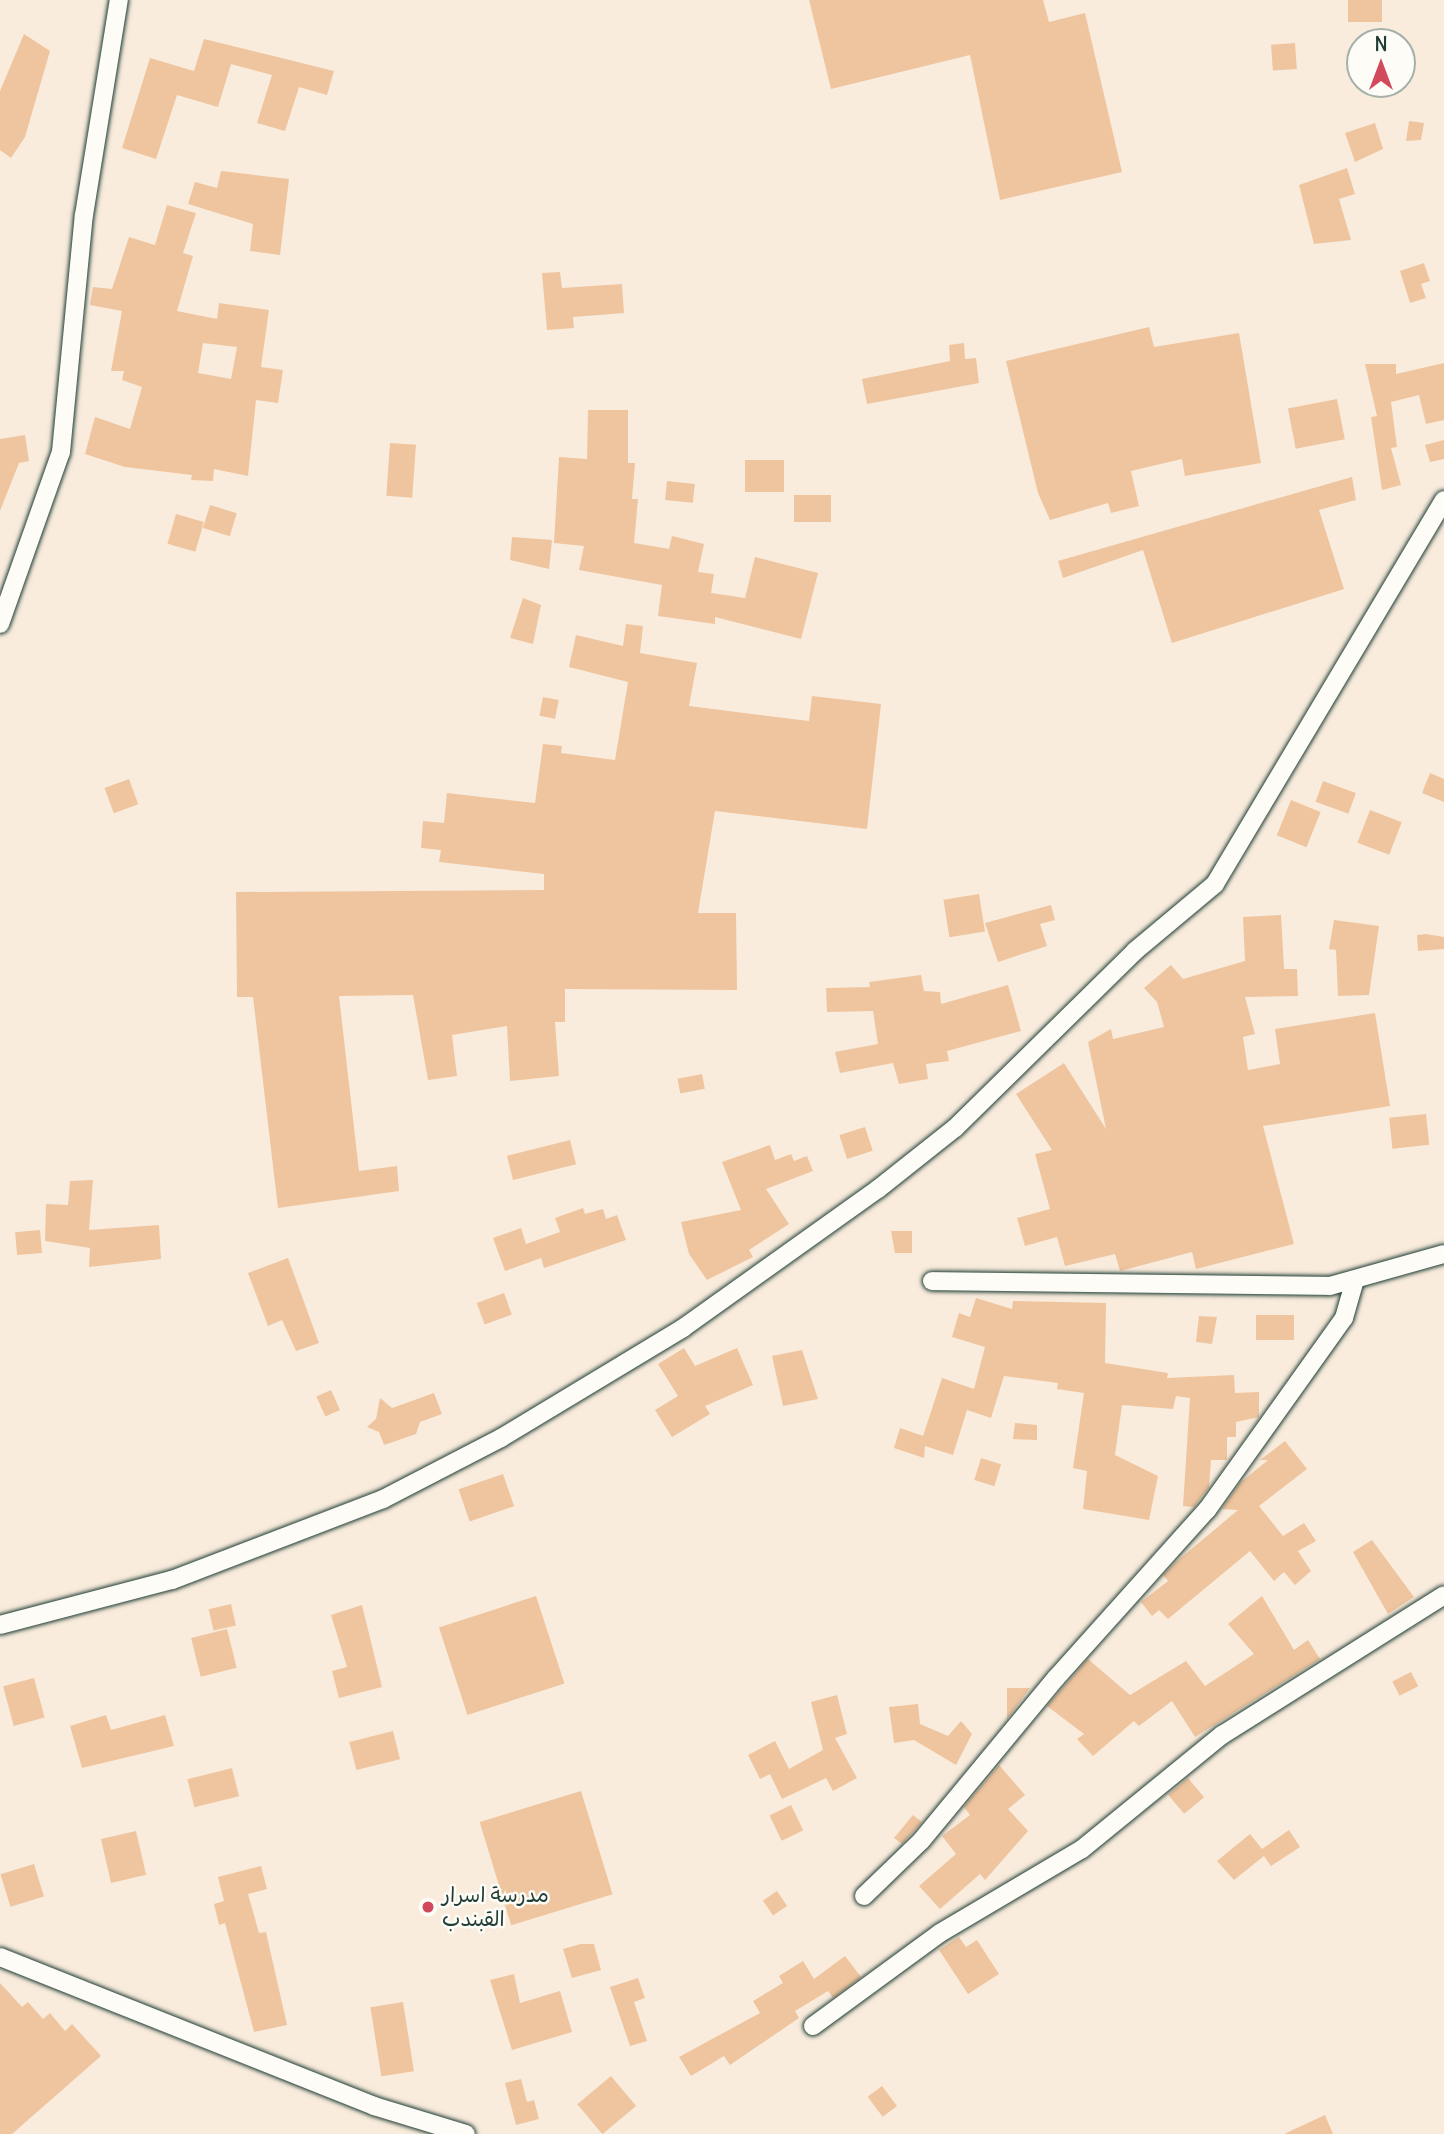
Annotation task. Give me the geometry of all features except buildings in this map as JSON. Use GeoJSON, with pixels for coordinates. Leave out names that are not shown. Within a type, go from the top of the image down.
{"type":"FeatureCollection","features":[{"type":"Feature","properties":{"kind":"street"},"geometry":{"type":"LineString","coordinates":[[0,624],[61,452],[84,215],[119,0]]}},
{"type":"Feature","properties":{"kind":"street"},"geometry":{"type":"LineString","coordinates":[[0,1625],[172,1580],[383,1499],[501,1438],[682,1328],[878,1189],[955,1128],[1135,951],[1215,884],[1444,500]]}},
{"type":"Feature","properties":{"kind":"street"},"geometry":{"type":"LineString","coordinates":[[932,1281],[1354,1282],[1444,1254]]}},
{"type":"Feature","properties":{"kind":"street"},"geometry":{"type":"LineString","coordinates":[[864,1896],[921,1841],[1056,1678],[1207,1510],[1344,1318],[1354,1282]]}},
{"type":"Feature","properties":{"kind":"street"},"geometry":{"type":"LineString","coordinates":[[813,2026],[940,1933],[1082,1849],[1222,1735],[1444,1595]]}},
{"type":"Feature","properties":{"kind":"street"},"geometry":{"type":"LineString","coordinates":[[0,1957],[374,2106],[466,2134]]}},
{"type":"Feature","properties":{"kind":"place","name":"مدرسة اسرار القبندب"},"geometry":{"type":"Point","coordinates":[428,1907]}}]}
